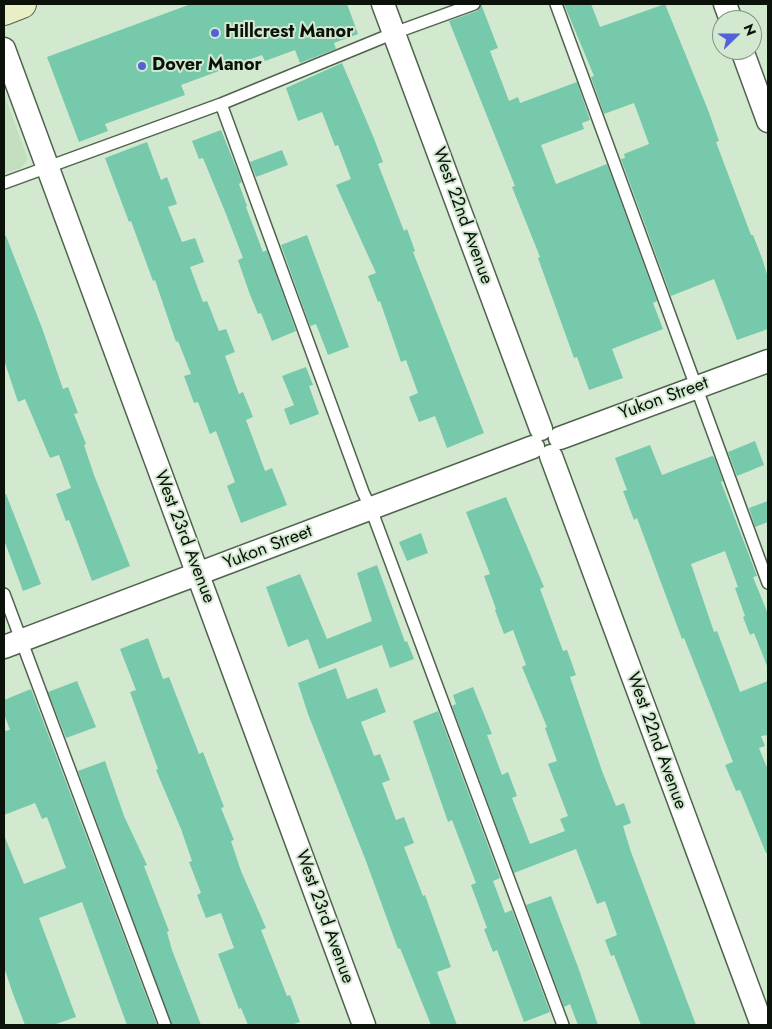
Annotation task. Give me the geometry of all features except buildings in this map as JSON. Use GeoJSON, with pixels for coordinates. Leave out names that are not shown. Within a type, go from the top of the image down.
{"type":"FeatureCollection","features":[{"type":"Feature","properties":{"kind":"main road"},"geometry":{"type":"LineString","coordinates":[[4,11],[22,4]]}},
{"type":"Feature","properties":{"kind":"street","name":"West 22nd Avenue"},"geometry":{"type":"LineString","coordinates":[[383,4],[762,1025]]}},
{"type":"Feature","properties":{"kind":"street","name":"West 23rd Avenue"},"geometry":{"type":"LineString","coordinates":[[4,49],[196,575],[364,1025]]}},
{"type":"Feature","properties":{"kind":"street"},"geometry":{"type":"LineString","coordinates":[[746,60],[768,121]]}},
{"type":"Feature","properties":{"kind":"street","name":"Yukon Street"},"geometry":{"type":"LineString","coordinates":[[13,644],[546,442],[768,361]]}},
{"type":"Feature","properties":{"kind":"lane"},"geometry":{"type":"LineString","coordinates":[[4,183],[221,104],[394,33],[474,4]]}},
{"type":"Feature","properties":{"kind":"lane"},"geometry":{"type":"LineString","coordinates":[[556,4],[695,388],[768,582]]}},
{"type":"Feature","properties":{"kind":"lane"},"geometry":{"type":"LineString","coordinates":[[221,104],[363,492],[372,508],[563,1025]]}},
{"type":"Feature","properties":{"kind":"lane"},"geometry":{"type":"LineString","coordinates":[[4,594],[13,644],[165,1025]]}},
{"type":"Feature","properties":{"kind":"shaded area"},"geometry":{"type":"Polygon","coordinates":[[[4,94],[28,159],[21,168],[4,174],[4,94]]]}},
{"type":"Feature","properties":{"kind":"place","name":"Hillcrest Manor"},"geometry":{"type":"Point","coordinates":[215,33]}},
{"type":"Feature","properties":{"kind":"place","name":"Dover Manor"},"geometry":{"type":"Point","coordinates":[142,66]}}]}
